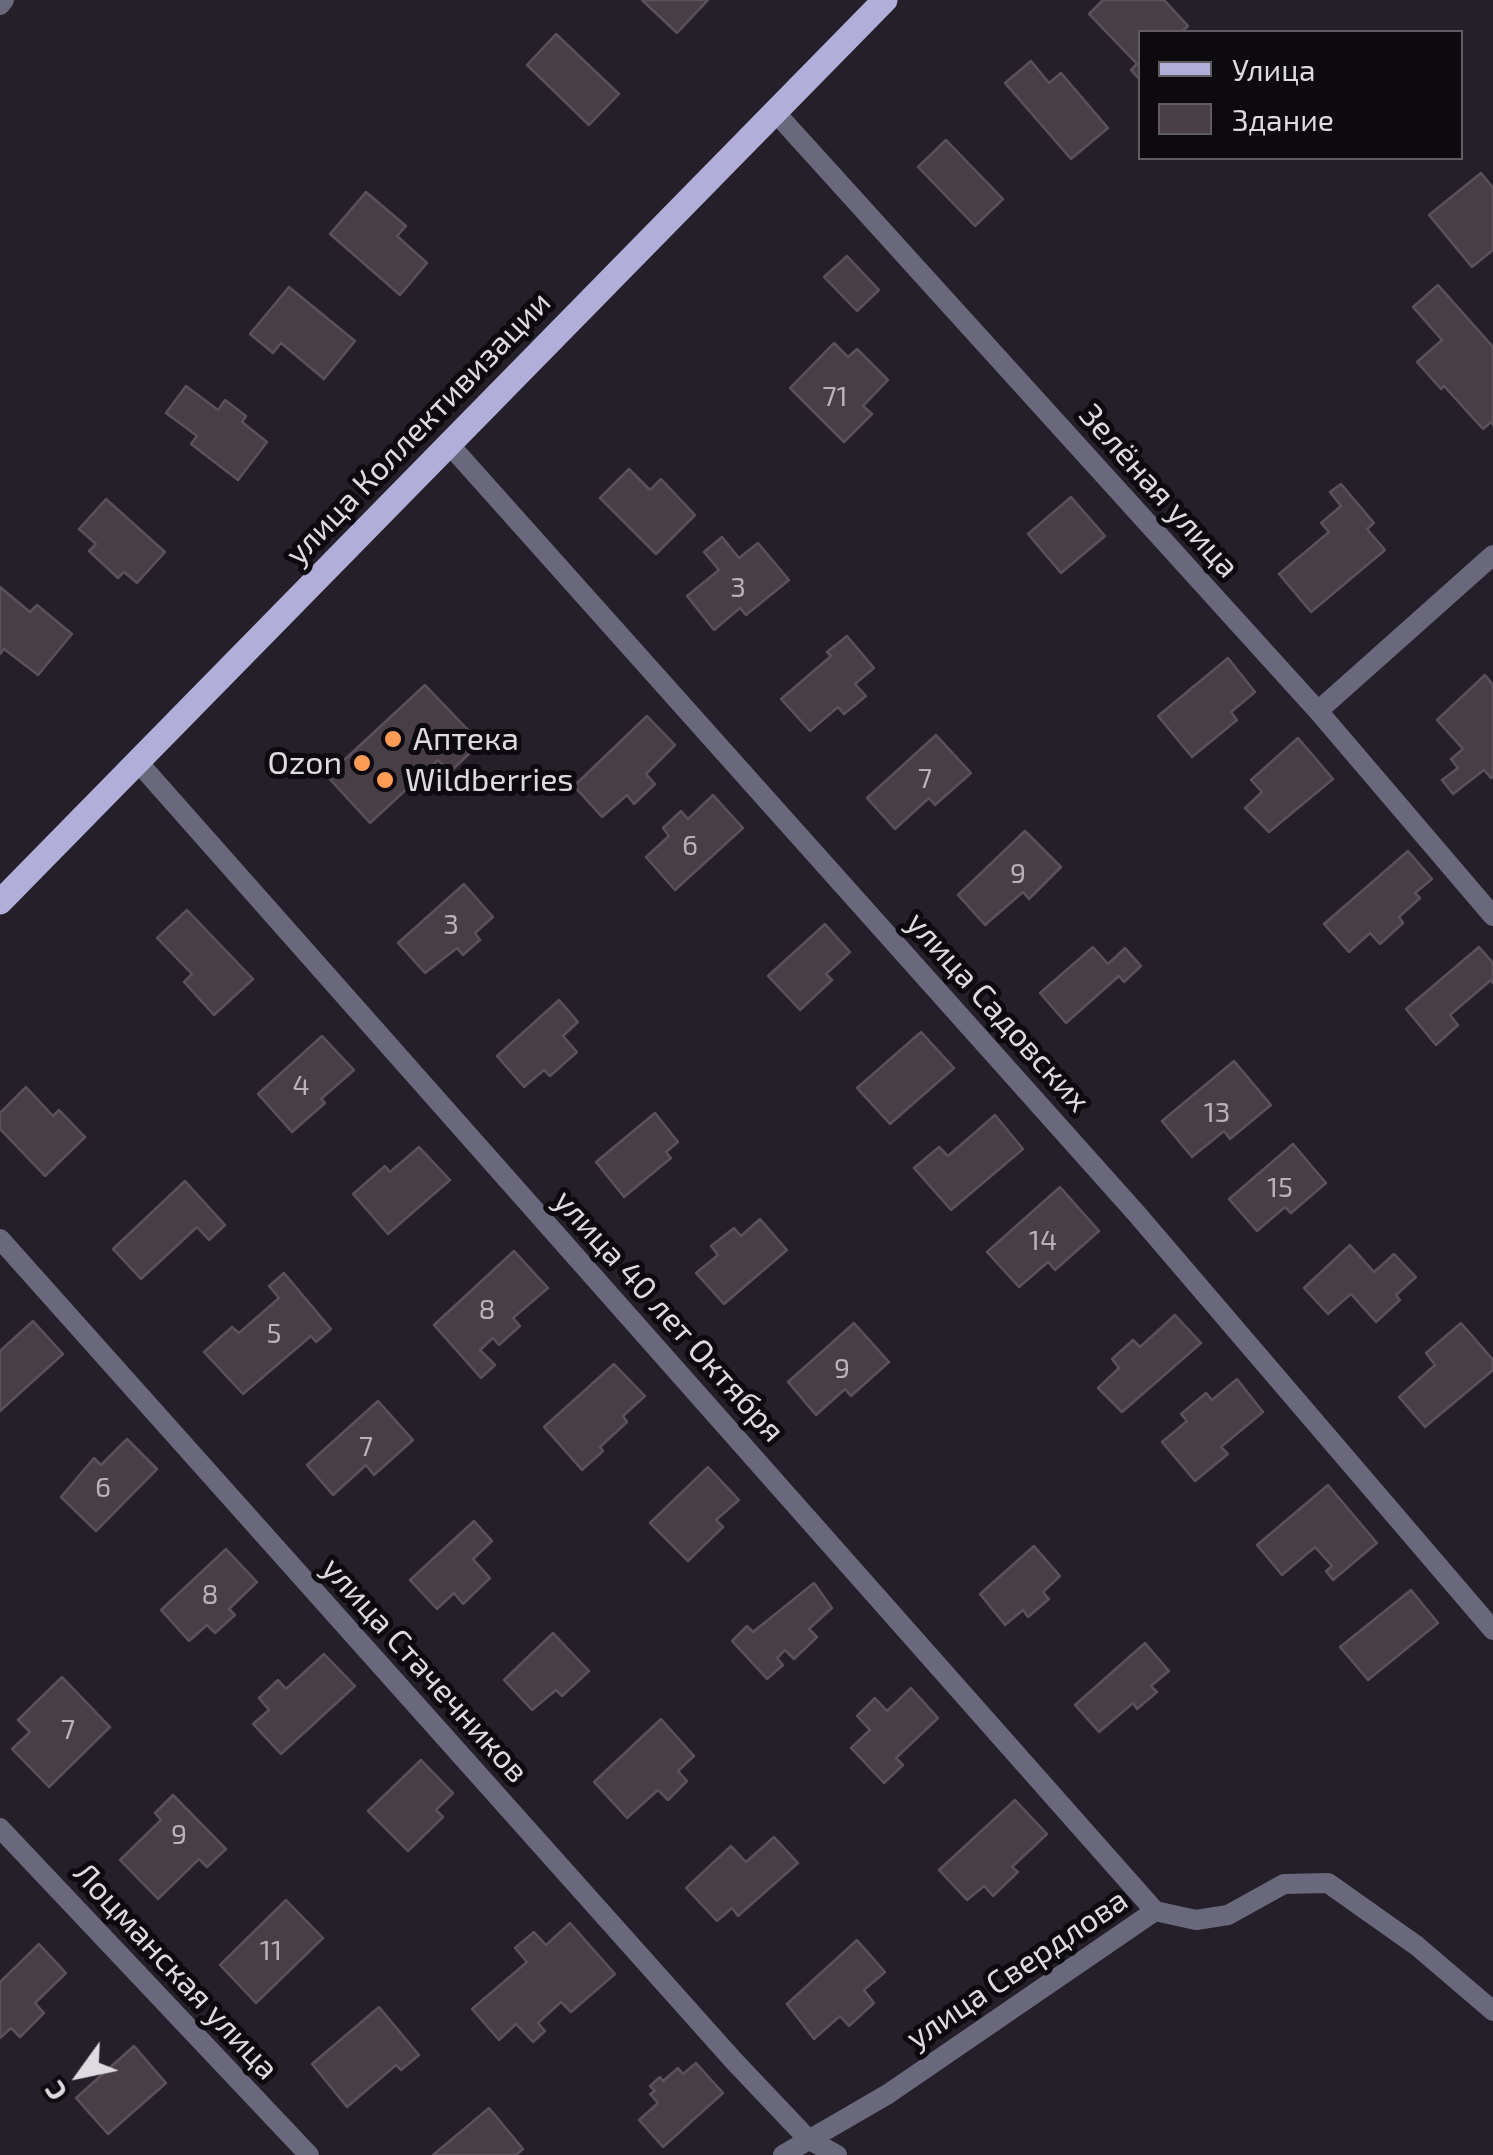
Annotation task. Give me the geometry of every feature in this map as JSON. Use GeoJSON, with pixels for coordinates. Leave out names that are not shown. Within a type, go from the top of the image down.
{"type":"FeatureCollection","features":[{"type":"Feature","properties":{"kind":"main road","name":"улица Коллективизации"},"geometry":{"type":"LineString","coordinates":[[0,902],[885,0]]}},
{"type":"Feature","properties":{"kind":"street","name":"Зелёная улица"},"geometry":{"type":"LineString","coordinates":[[775,112],[1318,712],[1493,916]]}},
{"type":"Feature","properties":{"kind":"street","name":"улица Садовских"},"geometry":{"type":"LineString","coordinates":[[448,443],[1136,1212],[1493,1630]]}},
{"type":"Feature","properties":{"kind":"street"},"geometry":{"type":"LineString","coordinates":[[1318,712],[1493,555]]}},
{"type":"Feature","properties":{"kind":"street","name":"улица 40 лет Октября"},"geometry":{"type":"LineString","coordinates":[[137,762],[1155,1911]]}},
{"type":"Feature","properties":{"kind":"street","name":"улица Стачечников"},"geometry":{"type":"LineString","coordinates":[[0,1239],[734,2061],[808,2139],[837,2155]]}},
{"type":"Feature","properties":{"kind":"street","name":"Лоцманская улица"},"geometry":{"type":"LineString","coordinates":[[0,1828],[309,2155]]}},
{"type":"Feature","properties":{"kind":"street","name":"улица Свердлова"},"geometry":{"type":"LineString","coordinates":[[783,2155],[888,2094],[1155,1911],[1196,1920],[1228,1915],[1284,1884],[1328,1883],[1416,1946],[1493,2011]]}},
{"type":"Feature","properties":{"kind":"building"},"geometry":{"type":"Polygon","coordinates":[[[642,0],[708,0],[677,33],[642,0]]]}},
{"type":"Feature","properties":{"kind":"building"},"geometry":{"type":"Polygon","coordinates":[[[1103,0],[1164,0],[1188,26],[1183,30],[1138,30],[1138,78],[1131,70],[1137,64],[1089,14],[1103,0]]]}},
{"type":"Feature","properties":{"kind":"building"},"geometry":{"type":"Polygon","coordinates":[[[556,34],[619,94],[589,125],[527,65],[556,34]]]}},
{"type":"Feature","properties":{"kind":"building"},"geometry":{"type":"Polygon","coordinates":[[[1031,61],[1049,83],[1061,73],[1108,128],[1071,159],[1005,83],[1031,61]]]}},
{"type":"Feature","properties":{"kind":"building"},"geometry":{"type":"Polygon","coordinates":[[[946,140],[1003,199],[975,226],[918,167],[946,140]]]}},
{"type":"Feature","properties":{"kind":"building"},"geometry":{"type":"Polygon","coordinates":[[[1481,173],[1493,188],[1493,250],[1472,267],[1429,215],[1481,173]]]}},
{"type":"Feature","properties":{"kind":"building"},"geometry":{"type":"Polygon","coordinates":[[[366,192],[406,226],[397,236],[427,263],[400,295],[330,234],[366,192]]]}},
{"type":"Feature","properties":{"kind":"building"},"geometry":{"type":"Polygon","coordinates":[[[847,256],[879,290],[857,311],[824,277],[847,256]]]}},
{"type":"Feature","properties":{"kind":"building"},"geometry":{"type":"Polygon","coordinates":[[[1438,285],[1493,347],[1493,425],[1491,422],[1483,429],[1417,362],[1442,340],[1413,307],[1438,285]]]}},
{"type":"Feature","properties":{"kind":"building"},"geometry":{"type":"Polygon","coordinates":[[[289,287],[355,341],[324,379],[281,343],[273,353],[250,334],[289,287]]]}},
{"type":"Feature","properties":{"kind":"building"},"geometry":{"type":"Polygon","coordinates":[[[834,343],[848,357],[857,349],[888,380],[863,406],[872,414],[844,442],[790,388],[834,343]]]}},
{"type":"Feature","properties":{"kind":"building"},"geometry":{"type":"Polygon","coordinates":[[[186,386],[218,410],[225,400],[246,416],[242,422],[267,442],[238,480],[191,444],[197,436],[166,413],[186,386]]]}},
{"type":"Feature","properties":{"kind":"building"},"geometry":{"type":"Polygon","coordinates":[[[629,469],[650,490],[661,479],[695,515],[656,554],[600,498],[629,469]]]}},
{"type":"Feature","properties":{"kind":"building"},"geometry":{"type":"Polygon","coordinates":[[[1341,484],[1374,523],[1367,529],[1385,550],[1311,612],[1279,574],[1329,532],[1321,523],[1341,506],[1330,492],[1341,484]]]}},
{"type":"Feature","properties":{"kind":"building"},"geometry":{"type":"Polygon","coordinates":[[[1071,497],[1105,536],[1061,573],[1028,534],[1071,497]]]}},
{"type":"Feature","properties":{"kind":"building"},"geometry":{"type":"Polygon","coordinates":[[[106,499],[165,552],[137,583],[124,572],[118,578],[89,551],[96,544],[79,529],[106,499]]]}},
{"type":"Feature","properties":{"kind":"building"},"geometry":{"type":"Polygon","coordinates":[[[722,537],[739,558],[758,543],[789,580],[746,615],[740,608],[714,630],[687,596],[719,570],[704,552],[722,537]]]}},
{"type":"Feature","properties":{"kind":"building"},"geometry":{"type":"Polygon","coordinates":[[[0,587],[30,612],[37,605],[72,634],[38,675],[4,649],[0,654],[0,587]]]}},
{"type":"Feature","properties":{"kind":"building"},"geometry":{"type":"Polygon","coordinates":[[[847,636],[874,668],[855,684],[866,696],[844,714],[838,707],[810,731],[781,699],[831,656],[827,652],[847,636]]]}},
{"type":"Feature","properties":{"kind":"building"},"geometry":{"type":"Polygon","coordinates":[[[1228,658],[1255,692],[1231,712],[1237,720],[1192,757],[1158,716],[1228,658]]]}},
{"type":"Feature","properties":{"kind":"building"},"geometry":{"type":"Polygon","coordinates":[[[1485,675],[1493,685],[1493,776],[1484,770],[1453,794],[1442,780],[1458,768],[1451,759],[1463,749],[1437,720],[1485,675]]]}},
{"type":"Feature","properties":{"kind":"building"},"geometry":{"type":"Polygon","coordinates":[[[425,685],[469,731],[462,737],[474,749],[449,773],[438,760],[370,823],[327,776],[425,685]]]}},
{"type":"Feature","properties":{"kind":"building"},"geometry":{"type":"Polygon","coordinates":[[[647,716],[675,745],[646,774],[655,784],[634,804],[627,795],[602,817],[574,786],[647,716]]]}},
{"type":"Feature","properties":{"kind":"building"},"geometry":{"type":"Polygon","coordinates":[[[936,735],[971,773],[935,805],[929,798],[895,829],[867,798],[936,735]]]}},
{"type":"Feature","properties":{"kind":"building"},"geometry":{"type":"Polygon","coordinates":[[[1298,738],[1333,779],[1269,832],[1245,808],[1262,792],[1251,780],[1298,738]]]}},
{"type":"Feature","properties":{"kind":"building"},"geometry":{"type":"Polygon","coordinates":[[[713,795],[743,828],[675,890],[646,857],[669,836],[663,828],[681,811],[688,819],[713,795]]]}},
{"type":"Feature","properties":{"kind":"building"},"geometry":{"type":"Polygon","coordinates":[[[1025,831],[1061,867],[1029,899],[1023,892],[985,925],[958,895],[1025,831]]]}},
{"type":"Feature","properties":{"kind":"building"},"geometry":{"type":"Polygon","coordinates":[[[1408,851],[1432,879],[1415,893],[1420,898],[1399,917],[1403,923],[1380,944],[1370,933],[1349,952],[1324,924],[1408,851]]]}},
{"type":"Feature","properties":{"kind":"building"},"geometry":{"type":"Polygon","coordinates":[[[464,884],[493,917],[475,933],[480,940],[463,955],[457,948],[425,973],[398,943],[464,884]]]}},
{"type":"Feature","properties":{"kind":"building"},"geometry":{"type":"Polygon","coordinates":[[[187,910],[253,979],[214,1015],[184,982],[192,974],[157,938],[187,910]]]}},
{"type":"Feature","properties":{"kind":"building"},"geometry":{"type":"Polygon","coordinates":[[[825,924],[850,952],[826,974],[832,980],[800,1010],[768,976],[825,924]]]}},
{"type":"Feature","properties":{"kind":"building"},"geometry":{"type":"Polygon","coordinates":[[[1093,947],[1108,964],[1125,948],[1141,966],[1124,982],[1119,976],[1066,1023],[1040,993],[1093,947]]]}},
{"type":"Feature","properties":{"kind":"building"},"geometry":{"type":"Polygon","coordinates":[[[1479,947],[1493,963],[1493,983],[1491,980],[1450,1015],[1458,1025],[1436,1045],[1406,1009],[1479,947]]]}},
{"type":"Feature","properties":{"kind":"building"},"geometry":{"type":"Polygon","coordinates":[[[559,1000],[578,1022],[563,1036],[577,1052],[550,1076],[544,1070],[524,1087],[497,1056],[559,1000]]]}},
{"type":"Feature","properties":{"kind":"building"},"geometry":{"type":"Polygon","coordinates":[[[921,1032],[954,1068],[890,1124],[857,1088],[921,1032]]]}},
{"type":"Feature","properties":{"kind":"building"},"geometry":{"type":"Polygon","coordinates":[[[322,1036],[354,1070],[292,1132],[258,1094],[322,1036]]]}},
{"type":"Feature","properties":{"kind":"building"},"geometry":{"type":"Polygon","coordinates":[[[1234,1061],[1271,1105],[1230,1139],[1224,1131],[1192,1157],[1162,1121],[1234,1061]]]}},
{"type":"Feature","properties":{"kind":"building"},"geometry":{"type":"Polygon","coordinates":[[[26,1087],[53,1116],[59,1110],[85,1137],[45,1176],[0,1129],[0,1113],[26,1087]]]}},
{"type":"Feature","properties":{"kind":"building"},"geometry":{"type":"Polygon","coordinates":[[[655,1113],[678,1142],[666,1152],[671,1158],[624,1197],[596,1162],[655,1113]]]}},
{"type":"Feature","properties":{"kind":"building"},"geometry":{"type":"Polygon","coordinates":[[[995,1115],[1023,1149],[951,1210],[914,1168],[939,1147],[948,1156],[995,1115]]]}},
{"type":"Feature","properties":{"kind":"building"},"geometry":{"type":"Polygon","coordinates":[[[1293,1144],[1326,1183],[1291,1213],[1285,1207],[1257,1231],[1229,1199],[1293,1144]]]}},
{"type":"Feature","properties":{"kind":"building"},"geometry":{"type":"Polygon","coordinates":[[[419,1147],[450,1180],[388,1234],[353,1194],[385,1166],[390,1172],[419,1147]]]}},
{"type":"Feature","properties":{"kind":"building"},"geometry":{"type":"Polygon","coordinates":[[[185,1181],[225,1225],[209,1240],[197,1227],[141,1279],[113,1249],[185,1181]]]}},
{"type":"Feature","properties":{"kind":"building"},"geometry":{"type":"Polygon","coordinates":[[[1060,1187],[1099,1231],[1055,1270],[1048,1262],[1019,1287],[987,1252],[1060,1187]]]}},
{"type":"Feature","properties":{"kind":"building"},"geometry":{"type":"Polygon","coordinates":[[[760,1219],[787,1250],[724,1304],[696,1273],[718,1255],[711,1246],[734,1228],[741,1236],[760,1219]]]}},
{"type":"Feature","properties":{"kind":"building"},"geometry":{"type":"Polygon","coordinates":[[[1350,1245],[1374,1272],[1394,1254],[1416,1277],[1396,1295],[1400,1300],[1376,1322],[1351,1294],[1328,1314],[1304,1288],[1350,1245]]]}},
{"type":"Feature","properties":{"kind":"building"},"geometry":{"type":"Polygon","coordinates":[[[514,1251],[548,1288],[513,1318],[520,1326],[499,1345],[493,1338],[480,1350],[495,1365],[481,1378],[434,1325],[514,1251]]]}},
{"type":"Feature","properties":{"kind":"building"},"geometry":{"type":"Polygon","coordinates":[[[284,1273],[331,1329],[316,1342],[311,1336],[243,1394],[204,1352],[232,1327],[239,1333],[279,1298],[269,1286],[284,1273]]]}},
{"type":"Feature","properties":{"kind":"building"},"geometry":{"type":"Polygon","coordinates":[[[1175,1315],[1201,1343],[1122,1412],[1098,1388],[1119,1368],[1112,1359],[1133,1340],[1140,1347],[1175,1315]]]}},
{"type":"Feature","properties":{"kind":"building"},"geometry":{"type":"Polygon","coordinates":[[[33,1321],[63,1354],[0,1411],[0,1351],[33,1321]]]}},
{"type":"Feature","properties":{"kind":"building"},"geometry":{"type":"Polygon","coordinates":[[[854,1323],[889,1362],[851,1396],[845,1389],[816,1415],[788,1382],[854,1323]]]}},
{"type":"Feature","properties":{"kind":"building"},"geometry":{"type":"Polygon","coordinates":[[[1461,1323],[1493,1360],[1493,1370],[1425,1427],[1399,1397],[1435,1365],[1426,1353],[1461,1323]]]}},
{"type":"Feature","properties":{"kind":"building"},"geometry":{"type":"Polygon","coordinates":[[[614,1364],[645,1396],[623,1416],[627,1422],[582,1470],[544,1427],[614,1364]]]}},
{"type":"Feature","properties":{"kind":"building"},"geometry":{"type":"Polygon","coordinates":[[[1237,1379],[1263,1412],[1221,1447],[1228,1454],[1195,1481],[1162,1442],[1187,1421],[1181,1414],[1206,1393],[1212,1400],[1237,1379]]]}},
{"type":"Feature","properties":{"kind":"building"},"geometry":{"type":"Polygon","coordinates":[[[378,1401],[413,1440],[374,1475],[366,1465],[333,1495],[307,1465],[378,1401]]]}},
{"type":"Feature","properties":{"kind":"building"},"geometry":{"type":"Polygon","coordinates":[[[127,1439],[157,1469],[96,1531],[61,1497],[94,1458],[101,1465],[127,1439]]]}},
{"type":"Feature","properties":{"kind":"building"},"geometry":{"type":"Polygon","coordinates":[[[708,1467],[739,1500],[716,1520],[723,1527],[688,1561],[650,1523],[708,1467]]]}},
{"type":"Feature","properties":{"kind":"building"},"geometry":{"type":"Polygon","coordinates":[[[1328,1485],[1377,1543],[1333,1580],[1326,1571],[1332,1566],[1315,1547],[1282,1575],[1257,1545],[1328,1485]]]}},
{"type":"Feature","properties":{"kind":"building"},"geometry":{"type":"Polygon","coordinates":[[[474,1521],[492,1541],[473,1559],[490,1578],[463,1604],[454,1593],[437,1609],[410,1580],[474,1521]]]}},
{"type":"Feature","properties":{"kind":"building"},"geometry":{"type":"Polygon","coordinates":[[[1034,1546],[1060,1576],[1043,1592],[1049,1599],[1028,1617],[1023,1610],[1005,1625],[980,1594],[1034,1546]]]}},
{"type":"Feature","properties":{"kind":"building"},"geometry":{"type":"Polygon","coordinates":[[[226,1549],[257,1582],[229,1609],[235,1615],[215,1633],[207,1625],[189,1641],[161,1610],[226,1549]]]}},
{"type":"Feature","properties":{"kind":"building"},"geometry":{"type":"Polygon","coordinates":[[[814,1583],[832,1608],[809,1629],[817,1637],[794,1659],[785,1650],[777,1658],[783,1665],[767,1679],[732,1641],[747,1626],[753,1632],[814,1583]]]}},
{"type":"Feature","properties":{"kind":"building"},"geometry":{"type":"Polygon","coordinates":[[[1411,1590],[1438,1623],[1368,1680],[1340,1647],[1411,1590]]]}},
{"type":"Feature","properties":{"kind":"building"},"geometry":{"type":"Polygon","coordinates":[[[553,1633],[589,1671],[562,1696],[556,1690],[532,1710],[504,1680],[553,1633]]]}},
{"type":"Feature","properties":{"kind":"building"},"geometry":{"type":"Polygon","coordinates":[[[1145,1643],[1169,1671],[1151,1686],[1157,1692],[1137,1709],[1133,1703],[1099,1732],[1075,1705],[1145,1643]]]}},
{"type":"Feature","properties":{"kind":"building"},"geometry":{"type":"Polygon","coordinates":[[[324,1654],[355,1686],[281,1754],[253,1724],[269,1710],[259,1698],[278,1680],[286,1689],[324,1654]]]}},
{"type":"Feature","properties":{"kind":"building"},"geometry":{"type":"Polygon","coordinates":[[[62,1677],[110,1727],[49,1787],[12,1749],[30,1732],[18,1720],[62,1677]]]}},
{"type":"Feature","properties":{"kind":"building"},"geometry":{"type":"Polygon","coordinates":[[[911,1688],[938,1718],[896,1758],[903,1765],[884,1783],[851,1748],[870,1730],[857,1716],[875,1698],[887,1711],[911,1688]]]}},
{"type":"Feature","properties":{"kind":"building"},"geometry":{"type":"Polygon","coordinates":[[[661,1719],[694,1756],[678,1771],[687,1781],[668,1800],[658,1790],[627,1818],[594,1782],[661,1719]]]}},
{"type":"Feature","properties":{"kind":"building"},"geometry":{"type":"Polygon","coordinates":[[[421,1760],[453,1793],[436,1810],[443,1817],[408,1851],[368,1811],[421,1760]]]}},
{"type":"Feature","properties":{"kind":"building"},"geometry":{"type":"Polygon","coordinates":[[[173,1795],[226,1849],[207,1867],[199,1859],[158,1899],[120,1860],[161,1820],[155,1813],[173,1795]]]}},
{"type":"Feature","properties":{"kind":"building"},"geometry":{"type":"Polygon","coordinates":[[[1015,1800],[1047,1834],[1012,1867],[1018,1872],[993,1896],[984,1886],[967,1900],[939,1870],[1015,1800]]]}},
{"type":"Feature","properties":{"kind":"building"},"geometry":{"type":"Polygon","coordinates":[[[774,1837],[798,1863],[738,1916],[732,1908],[717,1921],[686,1888],[731,1846],[746,1862],[774,1837]]]}},
{"type":"Feature","properties":{"kind":"building"},"geometry":{"type":"Polygon","coordinates":[[[286,1900],[323,1938],[256,2003],[220,1965],[286,1900]]]}},
{"type":"Feature","properties":{"kind":"building"},"geometry":{"type":"Polygon","coordinates":[[[570,1923],[615,1974],[571,2012],[561,2002],[538,2023],[545,2031],[533,2042],[516,2024],[499,2040],[472,2009],[527,1962],[515,1948],[534,1932],[546,1945],[570,1923]]]}},
{"type":"Feature","properties":{"kind":"building"},"geometry":{"type":"Polygon","coordinates":[[[857,1940],[885,1972],[864,1990],[874,2003],[849,2026],[840,2016],[814,2039],[787,2004],[857,1940]]]}},
{"type":"Feature","properties":{"kind":"building"},"geometry":{"type":"Polygon","coordinates":[[[39,1944],[66,1973],[35,2003],[44,2013],[20,2037],[11,2028],[0,2038],[0,1982],[39,1944]]]}},
{"type":"Feature","properties":{"kind":"building"},"geometry":{"type":"Polygon","coordinates":[[[379,2007],[419,2055],[401,2070],[396,2065],[347,2107],[312,2064],[379,2007]]]}},
{"type":"Feature","properties":{"kind":"building"},"geometry":{"type":"Polygon","coordinates":[[[134,2046],[166,2083],[108,2134],[76,2098],[134,2046]]]}},
{"type":"Feature","properties":{"kind":"building"},"geometry":{"type":"Polygon","coordinates":[[[696,2063],[723,2093],[663,2147],[639,2120],[658,2103],[650,2094],[655,2091],[650,2086],[678,2068],[683,2074],[696,2063]]]}},
{"type":"Feature","properties":{"kind":"building"},"geometry":{"type":"Polygon","coordinates":[[[489,2108],[523,2149],[516,2155],[433,2155],[489,2108]]]}},
{"type":"Feature","properties":{"kind":"place","name":"Аптека"},"geometry":{"type":"Point","coordinates":[393,739]}},
{"type":"Feature","properties":{"kind":"place","name":"Ozon"},"geometry":{"type":"Point","coordinates":[362,763]}},
{"type":"Feature","properties":{"kind":"place","name":"Wildberries"},"geometry":{"type":"Point","coordinates":[385,780]}}]}
